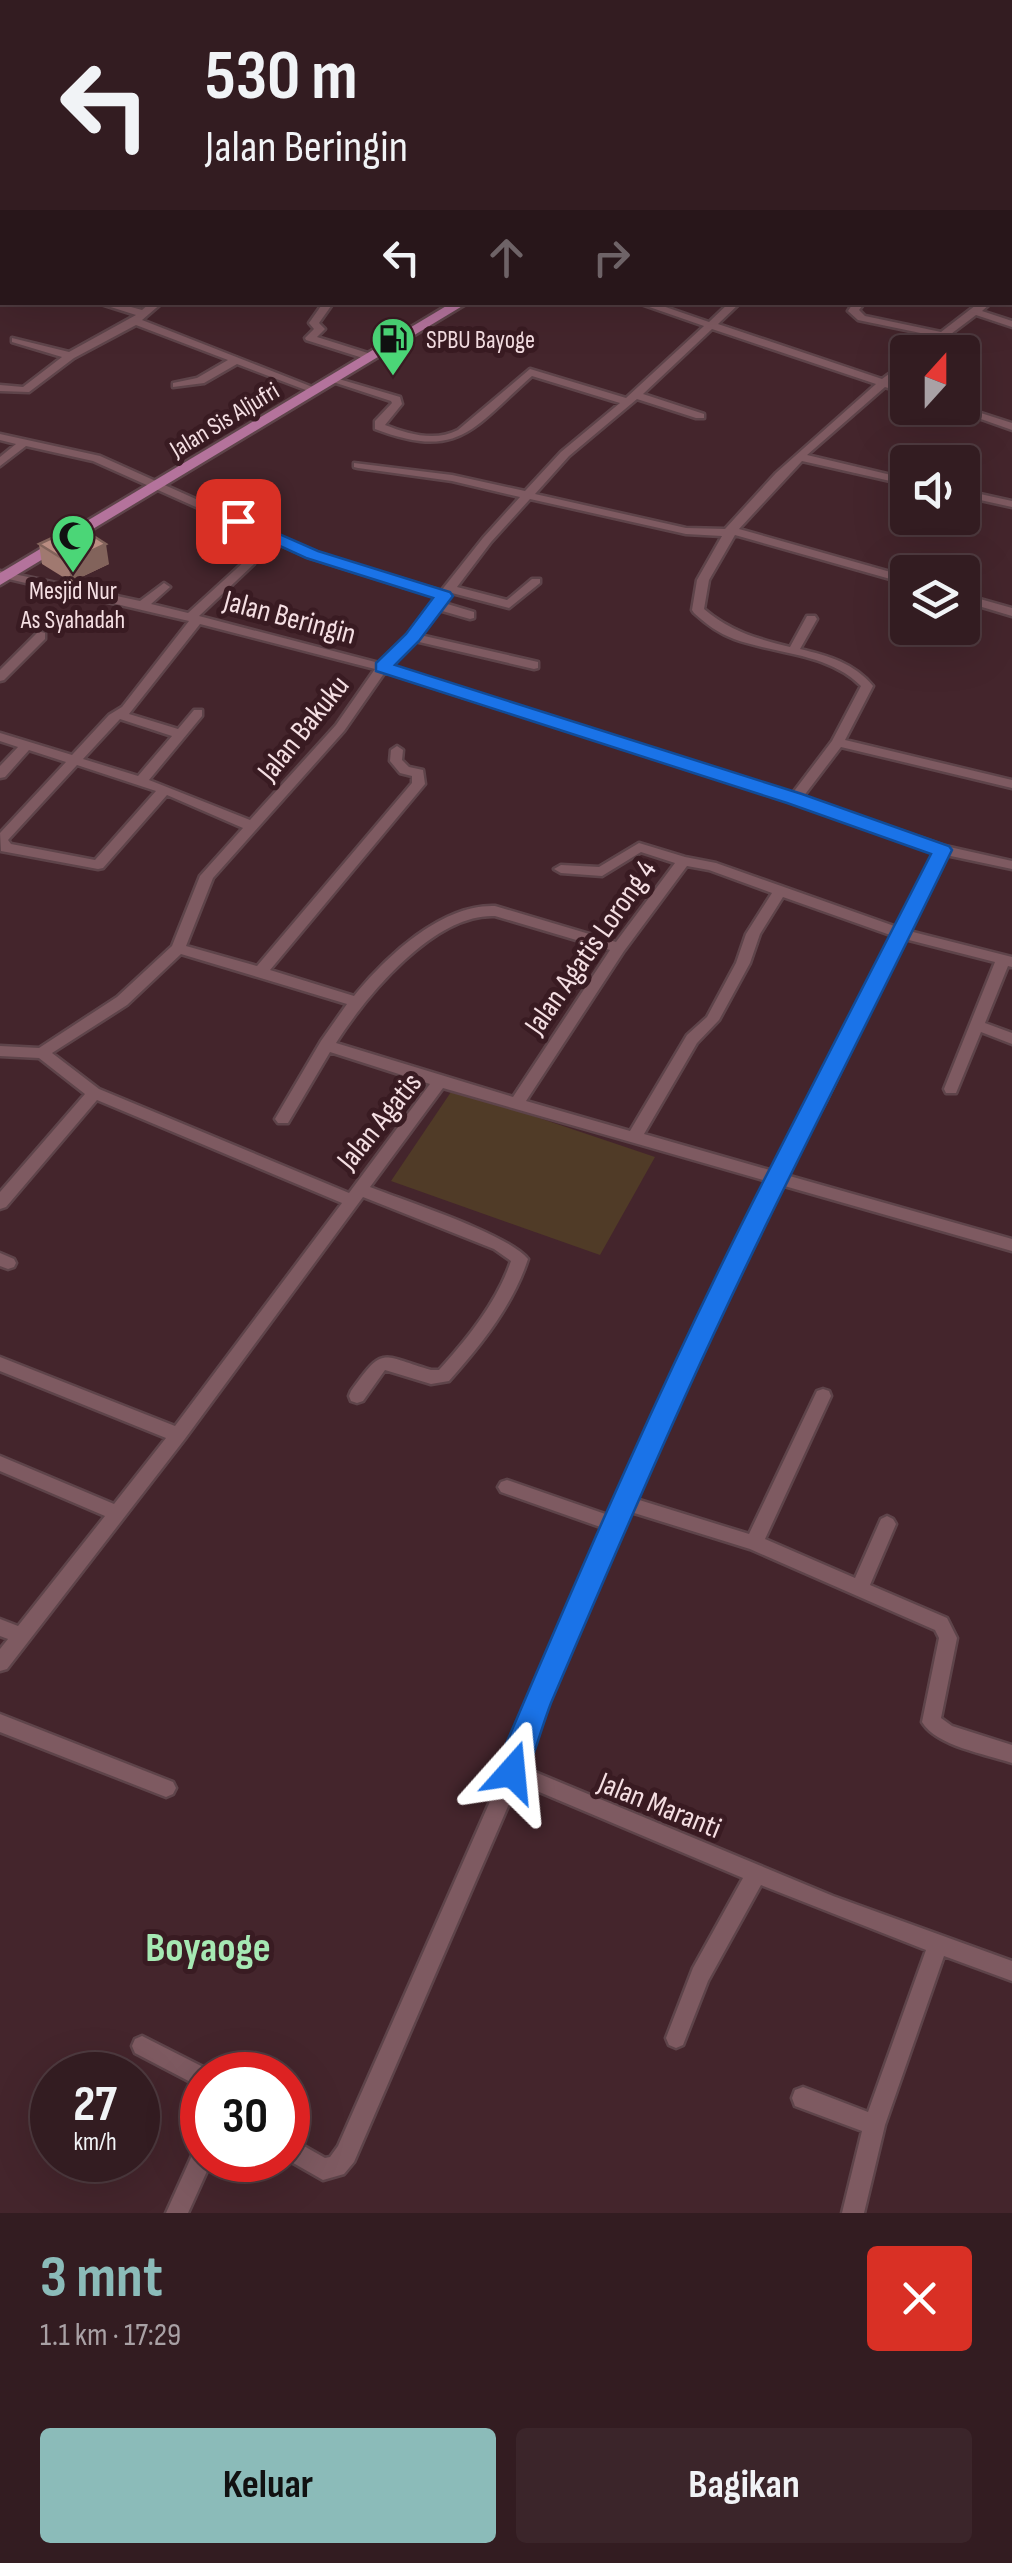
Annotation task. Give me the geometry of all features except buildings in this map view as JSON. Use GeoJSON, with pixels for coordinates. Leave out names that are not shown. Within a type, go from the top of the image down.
{"type":"FeatureCollection","features":[{"type":"Feature","properties":{"kind":"main road","name":"Jalan Sis Aljufri"},"geometry":{"type":"LineString","coordinates":[[3,576],[458,305]]}},
{"type":"Feature","properties":{"kind":"street"},"geometry":{"type":"LineString","coordinates":[[108,305],[234,361],[315,390]]}},
{"type":"Feature","properties":{"kind":"street"},"geometry":{"type":"LineString","coordinates":[[0,388],[25,390],[70,356],[154,305]]}},
{"type":"Feature","properties":{"kind":"street"},"geometry":{"type":"LineString","coordinates":[[325,305],[314,323],[320,329],[310,337],[370,358]]}},
{"type":"Feature","properties":{"kind":"street"},"geometry":{"type":"LineString","coordinates":[[649,305],[890,385]]}},
{"type":"Feature","properties":{"kind":"street","name":"Jalan Bakuku"},"geometry":{"type":"LineString","coordinates":[[42,1053],[122,1001],[178,948],[207,876],[340,728],[382,667],[412,638],[527,495],[565,454],[632,399],[733,305]]}},
{"type":"Feature","properties":{"kind":"street"},"geometry":{"type":"LineString","coordinates":[[857,305],[852,311],[862,318],[943,335],[984,305]]}},
{"type":"Feature","properties":{"kind":"street"},"geometry":{"type":"LineString","coordinates":[[976,312],[1012,324]]}},
{"type":"Feature","properties":{"kind":"street"},"geometry":{"type":"LineString","coordinates":[[16,340],[70,356]]}},
{"type":"Feature","properties":{"kind":"street"},"geometry":{"type":"LineString","coordinates":[[178,385],[200,381],[234,361]]}},
{"type":"Feature","properties":{"kind":"street"},"geometry":{"type":"LineString","coordinates":[[332,380],[396,399],[397,404],[379,427],[439,440],[452,439],[462,432],[530,372],[700,416]]}},
{"type":"Feature","properties":{"kind":"street"},"geometry":{"type":"LineString","coordinates":[[794,799],[838,742],[867,692],[865,680],[850,671],[722,631],[698,610],[702,582],[729,531],[800,456],[890,377]]}},
{"type":"Feature","properties":{"kind":"street"},"geometry":{"type":"LineString","coordinates":[[980,417],[1012,428]]}},
{"type":"Feature","properties":{"kind":"street"},"geometry":{"type":"LineString","coordinates":[[0,437],[106,462],[312,555],[444,597],[509,604],[536,581]]}},
{"type":"Feature","properties":{"kind":"street"},"geometry":{"type":"LineString","coordinates":[[0,464],[24,442]]}},
{"type":"Feature","properties":{"kind":"street"},"geometry":{"type":"LineString","coordinates":[[800,456],[890,478]]}},
{"type":"Feature","properties":{"kind":"street"},"geometry":{"type":"LineString","coordinates":[[358,464],[437,476],[686,530],[729,531],[890,576]]}},
{"type":"Feature","properties":{"kind":"street"},"geometry":{"type":"LineString","coordinates":[[980,497],[1012,504]]}},
{"type":"Feature","properties":{"kind":"street"},"geometry":{"type":"LineString","coordinates":[[165,788],[98,865],[6,848],[1,838],[140,695],[194,618],[250,562]]}},
{"type":"Feature","properties":{"kind":"street","name":"Jalan Beringin"},"geometry":{"type":"LineString","coordinates":[[3,576],[142,605],[382,667],[942,850],[1012,864]]}},
{"type":"Feature","properties":{"kind":"street"},"geometry":{"type":"LineString","coordinates":[[142,605],[164,587]]}},
{"type":"Feature","properties":{"kind":"street"},"geometry":{"type":"LineString","coordinates":[[444,597],[470,615]]}},
{"type":"Feature","properties":{"kind":"street"},"geometry":{"type":"LineString","coordinates":[[980,602],[1012,612]]}},
{"type":"Feature","properties":{"kind":"street"},"geometry":{"type":"LineString","coordinates":[[793,652],[811,619]]}},
{"type":"Feature","properties":{"kind":"street"},"geometry":{"type":"LineString","coordinates":[[0,676],[41,636]]}},
{"type":"Feature","properties":{"kind":"street"},"geometry":{"type":"LineString","coordinates":[[412,638],[534,665]]}},
{"type":"Feature","properties":{"kind":"street"},"geometry":{"type":"LineString","coordinates":[[142,780],[198,713]]}},
{"type":"Feature","properties":{"kind":"street"},"geometry":{"type":"LineString","coordinates":[[119,714],[180,734]]}},
{"type":"Feature","properties":{"kind":"street"},"geometry":{"type":"LineString","coordinates":[[0,737],[165,788],[252,827]]}},
{"type":"Feature","properties":{"kind":"street"},"geometry":{"type":"LineString","coordinates":[[838,742],[1012,784]]}},
{"type":"Feature","properties":{"kind":"street"},"geometry":{"type":"LineString","coordinates":[[0,774],[28,744]]}},
{"type":"Feature","properties":{"kind":"street"},"geometry":{"type":"LineString","coordinates":[[260,972],[420,784],[418,773],[406,770],[396,761],[397,750]]}},
{"type":"Feature","properties":{"kind":"street"},"geometry":{"type":"LineString","coordinates":[[561,870],[602,872],[639,846],[684,861]]}},
{"type":"Feature","properties":{"kind":"street"},"geometry":{"type":"LineString","coordinates":[[310,2161],[323,2169],[336,2166],[346,2154],[626,1502],[777,1178],[942,850]]}},
{"type":"Feature","properties":{"kind":"street","name":"Jalan Agatis Lorong 4"},"geometry":{"type":"LineString","coordinates":[[518,1102],[619,948],[684,861],[712,866],[900,932],[1008,961]]}},
{"type":"Feature","properties":{"kind":"street"},"geometry":{"type":"LineString","coordinates":[[635,1136],[692,1038],[712,1020],[744,962],[753,934],[780,891]]}},
{"type":"Feature","properties":{"kind":"street"},"geometry":{"type":"LineString","coordinates":[[283,1119],[354,1002],[372,980],[429,933],[474,911],[495,911],[619,948]]}},
{"type":"Feature","properties":{"kind":"street"},"geometry":{"type":"LineString","coordinates":[[178,948],[354,1002]]}},
{"type":"Feature","properties":{"kind":"street"},"geometry":{"type":"LineString","coordinates":[[951,1089],[1008,961]]}},
{"type":"Feature","properties":{"kind":"street"},"geometry":{"type":"LineString","coordinates":[[977,1025],[1012,1039]]}},
{"type":"Feature","properties":{"kind":"street"},"geometry":{"type":"LineString","coordinates":[[326,1045],[440,1082]]}},
{"type":"Feature","properties":{"kind":"street"},"geometry":{"type":"LineString","coordinates":[[0,1051],[42,1053],[94,1092],[355,1194],[500,1245],[520,1259],[480,1328],[443,1376],[431,1377],[385,1362],[379,1364],[357,1396]]}},
{"type":"Feature","properties":{"kind":"street","name":"Jalan Agatis"},"geometry":{"type":"LineString","coordinates":[[0,1663],[178,1435],[440,1082],[1012,1245]]}},
{"type":"Feature","properties":{"kind":"street"},"geometry":{"type":"LineString","coordinates":[[0,1203],[94,1092]]}},
{"type":"Feature","properties":{"kind":"street"},"geometry":{"type":"LineString","coordinates":[[0,1364],[178,1435]]}},
{"type":"Feature","properties":{"kind":"street"},"geometry":{"type":"LineString","coordinates":[[754,1544],[823,1396]]}},
{"type":"Feature","properties":{"kind":"street"},"geometry":{"type":"LineString","coordinates":[[0,1463],[117,1513]]}},
{"type":"Feature","properties":{"kind":"street"},"geometry":{"type":"LineString","coordinates":[[507,1487],[616,1525]]}},
{"type":"Feature","properties":{"kind":"street"},"geometry":{"type":"LineString","coordinates":[[626,1502],[754,1544],[924,1614],[946,1630],[948,1638],[931,1714],[936,1727],[1012,1754]]}},
{"type":"Feature","properties":{"kind":"street"},"geometry":{"type":"LineString","coordinates":[[861,1586],[888,1524]]}},
{"type":"Feature","properties":{"kind":"street"},"geometry":{"type":"LineString","coordinates":[[0,1627],[20,1636]]}},
{"type":"Feature","properties":{"kind":"street"},"geometry":{"type":"LineString","coordinates":[[0,1723],[166,1788]]}},
{"type":"Feature","properties":{"kind":"street","name":"Jalan Maranti"},"geometry":{"type":"LineString","coordinates":[[512,1772],[756,1874],[1012,1970]]}},
{"type":"Feature","properties":{"kind":"street"},"geometry":{"type":"LineString","coordinates":[[676,2038],[700,1975],[756,1874]]}},
{"type":"Feature","properties":{"kind":"street"},"geometry":{"type":"LineString","coordinates":[[853,2213],[874,2125],[939,1942]]}},
{"type":"Feature","properties":{"kind":"street"},"geometry":{"type":"LineString","coordinates":[[142,2046],[180,2065]]}},
{"type":"Feature","properties":{"kind":"street"},"geometry":{"type":"LineString","coordinates":[[802,2098],[874,2125]]}},
{"type":"Feature","properties":{"kind":"street"},"geometry":{"type":"LineString","coordinates":[[176,2213],[191,2182]]}},
{"type":"Feature","properties":{"kind":"shaded area"},"geometry":{"type":"Polygon","coordinates":[[[453,1089],[655,1157],[600,1255],[391,1181],[453,1089]]]}},
{"type":"Feature","properties":{"kind":"place","name":"SPBU Bayoge"},"geometry":{"type":"Point","coordinates":[393,377]}},
{"type":"Feature","properties":{"kind":"place","name":"Mesjid Nur As Syahadah"},"geometry":{"type":"Point","coordinates":[73,574]}},
{"type":"Feature","properties":{"kind":"district","name":"Boyaoge"},"geometry":{"type":"Point","coordinates":[208,1946]}},
{"type":"Feature","properties":{"kind":"route"},"geometry":{"type":"LineString","coordinates":[[238,521],[312,555],[444,596],[412,638],[382,667],[942,850],[676,1389],[557,1656],[514,1758],[512,1772]]}}]}
